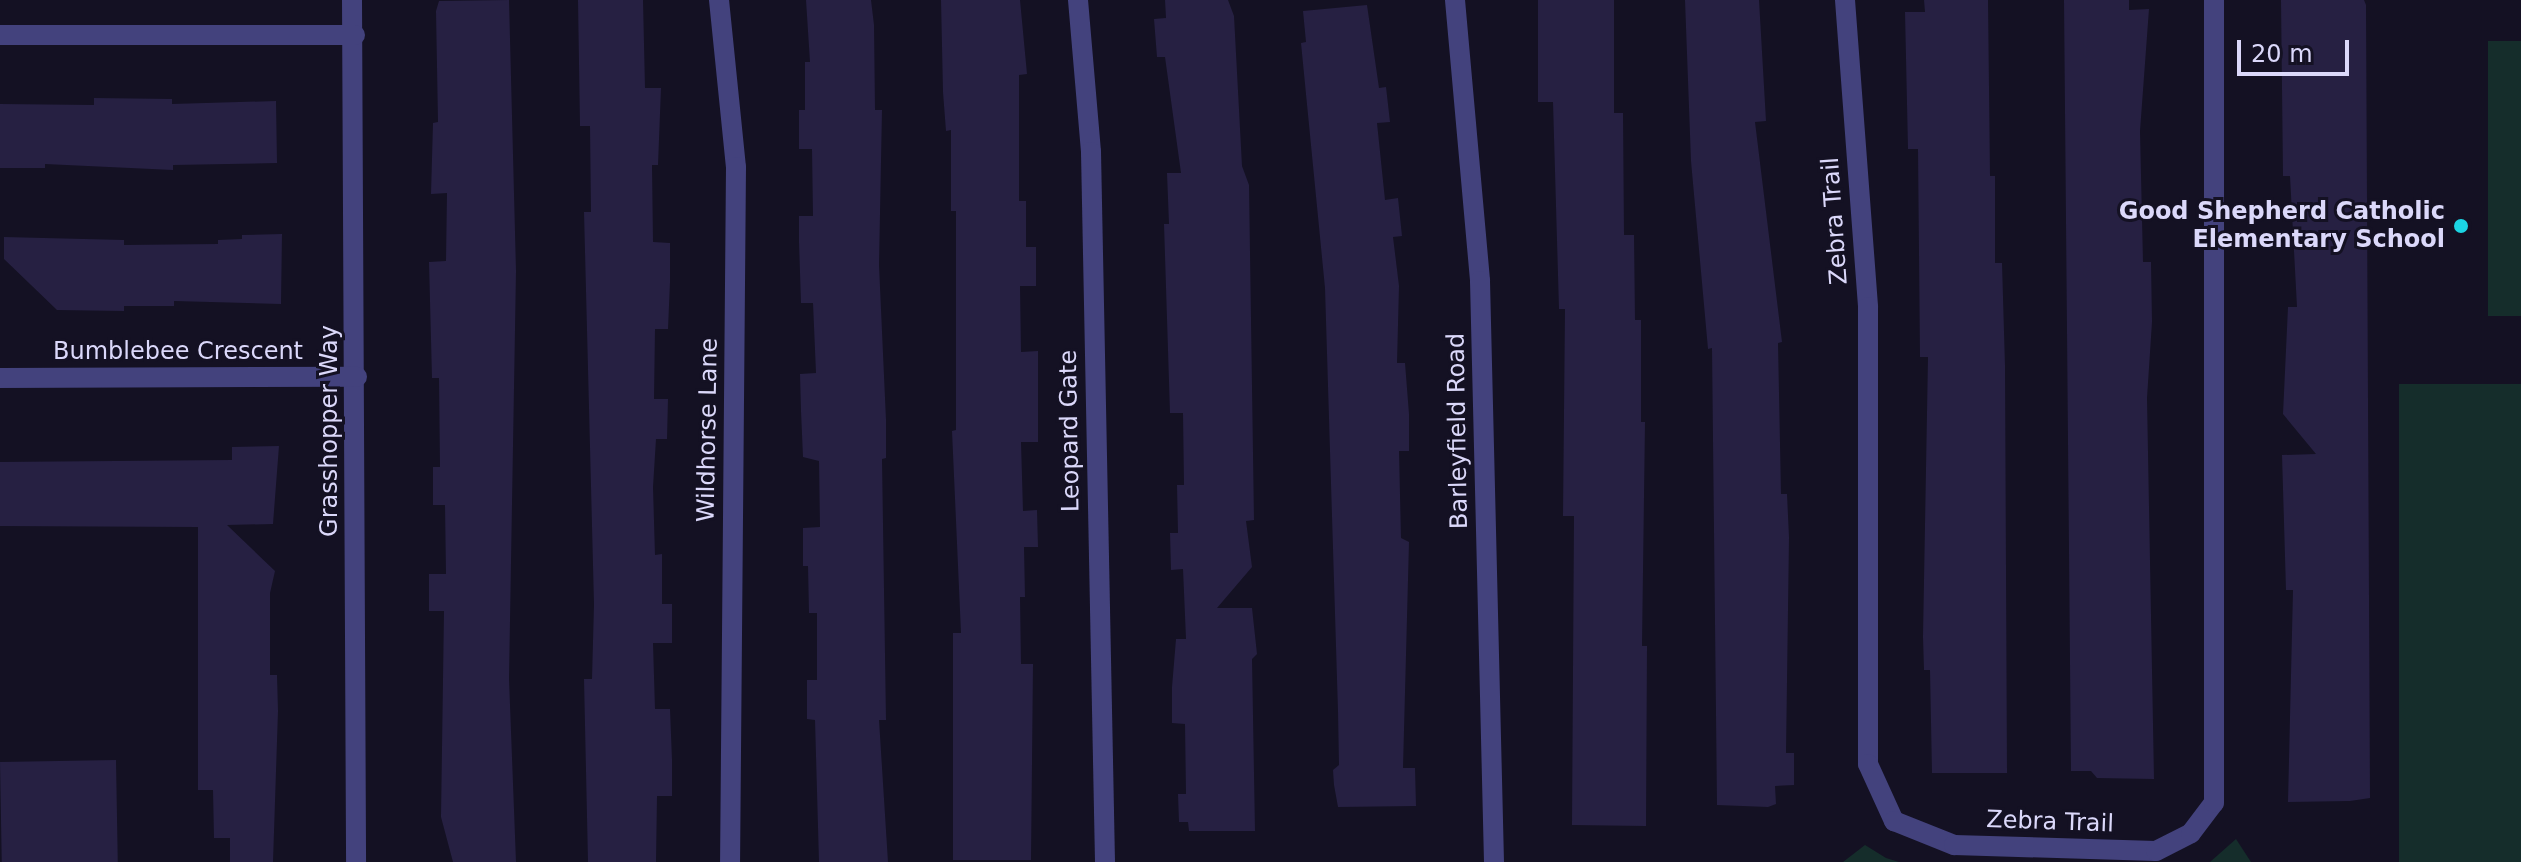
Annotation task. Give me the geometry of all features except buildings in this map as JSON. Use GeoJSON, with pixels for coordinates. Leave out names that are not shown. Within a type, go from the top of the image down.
{"type":"FeatureCollection","features":[{"type":"Feature","properties":{"kind":"street","name":"Grasshopper Way"},"geometry":{"type":"LineString","coordinates":[[352,0],[355,35],[357,377],[356,862]]}},
{"type":"Feature","properties":{"kind":"street","name":"Wildhorse Lane"},"geometry":{"type":"LineString","coordinates":[[719,0],[736,167],[730,862]]}},
{"type":"Feature","properties":{"kind":"street","name":"Leopard Gate"},"geometry":{"type":"LineString","coordinates":[[1078,0],[1091,152],[1105,862]]}},
{"type":"Feature","properties":{"kind":"street","name":"Barleyfield Road"},"geometry":{"type":"LineString","coordinates":[[1455,0],[1480,281],[1494,862]]}},
{"type":"Feature","properties":{"kind":"street","name":"Zebra Trail"},"geometry":{"type":"LineString","coordinates":[[1845,0],[1868,307],[1868,764],[1894,821],[1954,845],[2156,851],[2191,833],[2214,803],[2214,0]]}},
{"type":"Feature","properties":{"kind":"street"},"geometry":{"type":"LineString","coordinates":[[0,35],[355,35]]}},
{"type":"Feature","properties":{"kind":"street","name":"Bumblebee Crescent"},"geometry":{"type":"LineString","coordinates":[[0,378],[357,377]]}},
{"type":"Feature","properties":{"kind":"green space"},"geometry":{"type":"Polygon","coordinates":[[[2488,41],[2521,41],[2521,316],[2488,316],[2488,41]]]}},
{"type":"Feature","properties":{"kind":"green space"},"geometry":{"type":"Polygon","coordinates":[[[2399,384],[2521,384],[2521,862],[2399,862],[2399,384]]]}},
{"type":"Feature","properties":{"kind":"green space"},"geometry":{"type":"Polygon","coordinates":[[[2236,839],[2251,862],[2210,862],[2236,839]]]}},
{"type":"Feature","properties":{"kind":"green space"},"geometry":{"type":"Polygon","coordinates":[[[1865,845],[1886,858],[1899,862],[1843,862],[1865,845]]]}},
{"type":"Feature","properties":{"kind":"place","name":"Good Shepherd Catholic Elementary School"},"geometry":{"type":"Point","coordinates":[2461,226]}}]}
